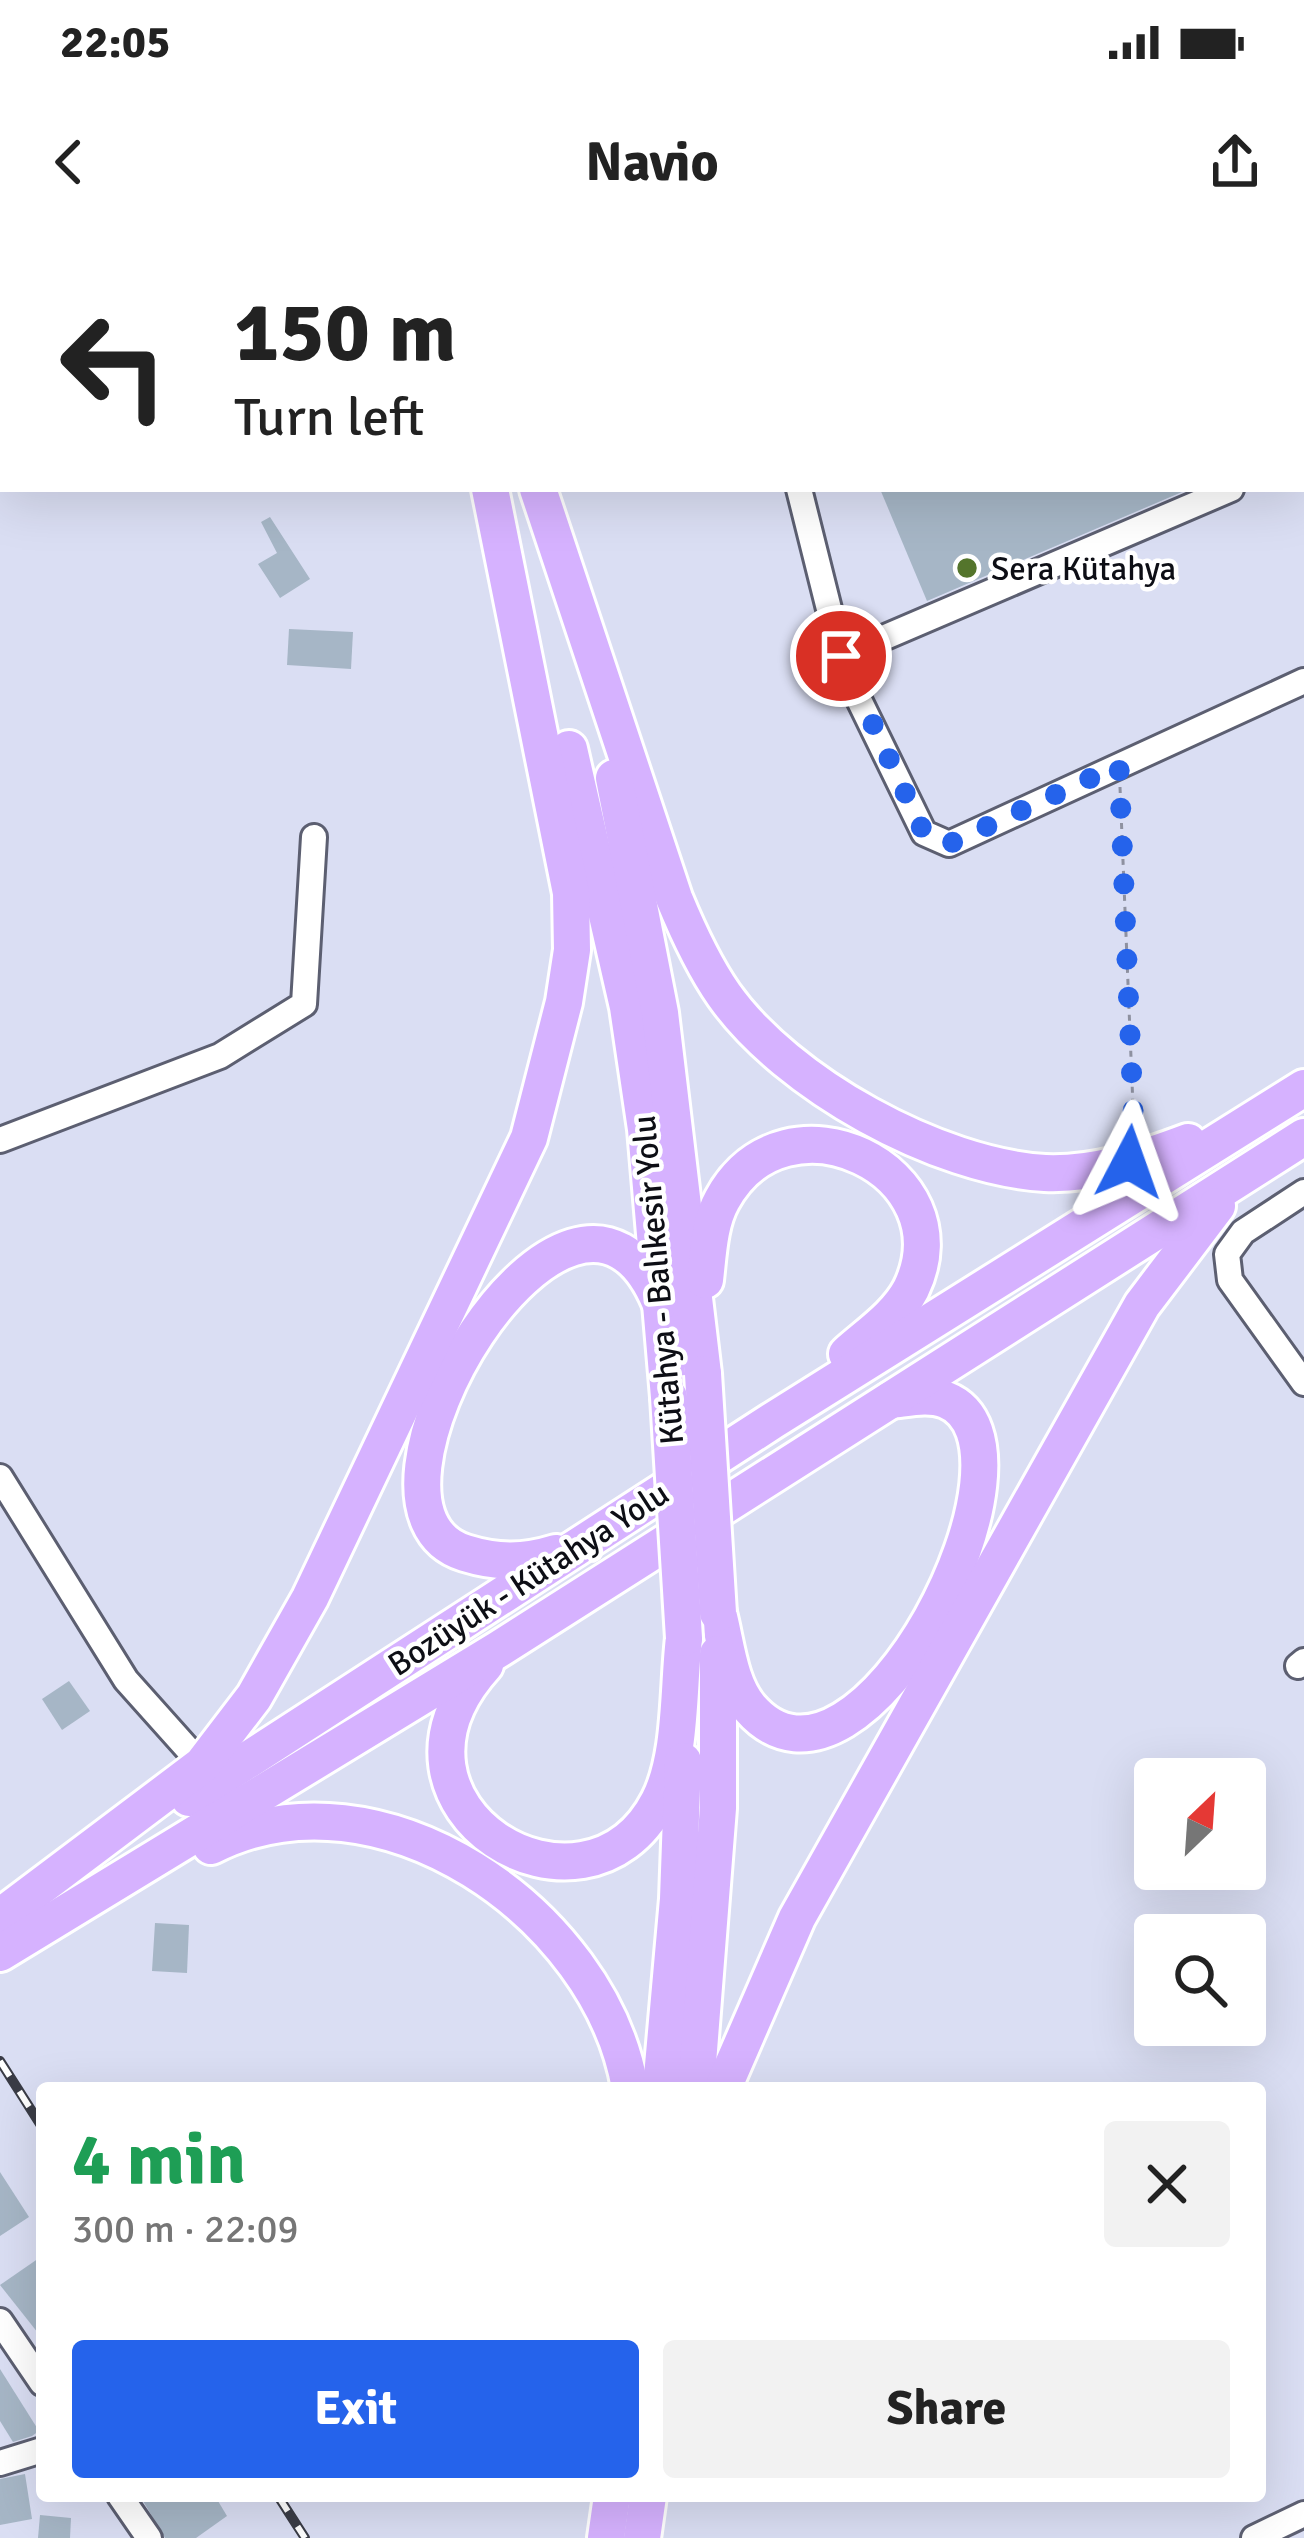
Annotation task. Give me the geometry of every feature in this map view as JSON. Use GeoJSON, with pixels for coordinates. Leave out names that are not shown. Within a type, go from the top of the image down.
{"type":"FeatureCollection","features":[{"type":"Feature","properties":{"kind":"highway","name":"Kütahya - Balıkesir Yolu"},"geometry":{"type":"LineString","coordinates":[[494,492],[548,666],[628,1007],[664,1310],[684,1638],[678,1899],[662,2082]]}},
{"type":"Feature","properties":{"kind":"highway"},"geometry":{"type":"LineString","coordinates":[[0,1919],[202,1765],[254,1697],[310,1598],[505,1193],[549,1073],[572,950],[571,893],[494,492]]}},
{"type":"Feature","properties":{"kind":"highway","name":"Kütahya - Balıkesir Yolu"},"geometry":{"type":"LineString","coordinates":[[538,492],[601,715],[633,866],[660,1013],[703,1374],[718,1612],[718,1808],[696,2082]]}},
{"type":"Feature","properties":{"kind":"highway"},"geometry":{"type":"LineString","coordinates":[[538,492],[695,949],[726,999],[770,1045],[828,1088],[941,1151],[995,1167],[1050,1173],[1129,1162],[1264,1113]]}},
{"type":"Feature","properties":{"kind":"highway","name":"Bozüyük - Kütahya Yolu"},"geometry":{"type":"LineString","coordinates":[[0,1919],[772,1421],[1304,1088]]}},
{"type":"Feature","properties":{"kind":"highway","name":"Bozüyük - Kütahya Yolu"},"geometry":{"type":"LineString","coordinates":[[0,1954],[500,1649],[1304,1137]]}},
{"type":"Feature","properties":{"kind":"highway"},"geometry":{"type":"LineString","coordinates":[[703,1374],[709,1246],[722,1200],[736,1181],[755,1162],[788,1146],[818,1143],[854,1151],[883,1167],[906,1192],[918,1220],[920,1257],[912,1287],[899,1307],[772,1421]]}},
{"type":"Feature","properties":{"kind":"highway"},"geometry":{"type":"LineString","coordinates":[[726,2082],[797,1918],[1133,1321],[1182,1245],[1268,1159]]}},
{"type":"Feature","properties":{"kind":"highway"},"geometry":{"type":"LineString","coordinates":[[576,1546],[535,1559],[485,1560],[455,1550],[432,1532],[420,1499],[422,1458],[437,1413],[509,1289],[557,1250],[580,1243],[620,1252],[652,1282],[664,1310]]}},
{"type":"Feature","properties":{"kind":"highway"},"geometry":{"type":"LineString","coordinates":[[718,1612],[734,1677],[747,1705],[766,1723],[793,1733],[818,1732],[857,1714],[890,1680],[964,1547],[980,1478],[979,1442],[965,1415],[949,1400],[922,1396],[891,1400]]}},
{"type":"Feature","properties":{"kind":"highway"},"geometry":{"type":"LineString","coordinates":[[500,1649],[468,1684],[455,1711],[446,1762],[452,1790],[466,1816],[489,1838],[514,1852],[573,1861],[601,1855],[626,1840],[660,1798],[684,1638]]}},
{"type":"Feature","properties":{"kind":"highway"},"geometry":{"type":"LineString","coordinates":[[0,1954],[241,1831],[312,1822],[389,1834],[475,1872],[519,1902],[550,1933],[595,1997],[628,2082]]}},
{"type":"Feature","properties":{"kind":"highway"},"geometry":{"type":"LineString","coordinates":[[606,2538],[611,2502]]}},
{"type":"Feature","properties":{"kind":"highway"},"geometry":{"type":"LineString","coordinates":[[642,2538],[647,2502]]}},
{"type":"Feature","properties":{"kind":"street"},"geometry":{"type":"LineString","coordinates":[[800,492],[841,656],[924,833],[949,844],[1304,682]]}},
{"type":"Feature","properties":{"kind":"street"},"geometry":{"type":"LineString","coordinates":[[841,656],[1224,492]]}},
{"type":"Feature","properties":{"kind":"street"},"geometry":{"type":"LineString","coordinates":[[0,1140],[220,1056],[304,1004],[314,837]]}},
{"type":"Feature","properties":{"kind":"street"},"geometry":{"type":"LineString","coordinates":[[1304,1192],[1244,1232],[1227,1254],[1230,1280],[1304,1383]]}},
{"type":"Feature","properties":{"kind":"street"},"geometry":{"type":"LineString","coordinates":[[0,1477],[126,1680],[202,1765]]}},
{"type":"Feature","properties":{"kind":"street"},"geometry":{"type":"LineString","coordinates":[[0,2321],[36,2374]]}},
{"type":"Feature","properties":{"kind":"street"},"geometry":{"type":"LineString","coordinates":[[0,2463],[36,2452]]}},
{"type":"Feature","properties":{"kind":"street"},"geometry":{"type":"LineString","coordinates":[[124,2502],[148,2538]]}},
{"type":"Feature","properties":{"kind":"street"},"geometry":{"type":"LineString","coordinates":[[1254,2538],[1304,2514]]}},
{"type":"Feature","properties":{"kind":"path"},"geometry":{"type":"LineString","coordinates":[[1119,765],[1134,1133],[1129,1162]]}},
{"type":"Feature","properties":{"kind":"building","name":"Sera Kütahya"},"geometry":{"type":"Polygon","coordinates":[[[881,492],[1182,492],[927,601],[881,492]]]}},
{"type":"Feature","properties":{"kind":"building"},"geometry":{"type":"Polygon","coordinates":[[[270,517],[310,579],[280,598],[258,564],[277,553],[261,522],[270,517]]]}},
{"type":"Feature","properties":{"kind":"building"},"geometry":{"type":"Polygon","coordinates":[[[289,629],[353,632],[351,669],[287,665],[289,629]]]}},
{"type":"Feature","properties":{"kind":"building"},"geometry":{"type":"Polygon","coordinates":[[[69,1681],[90,1711],[62,1730],[42,1699],[69,1681]]]}},
{"type":"Feature","properties":{"kind":"building"},"geometry":{"type":"Polygon","coordinates":[[[155,1923],[189,1925],[187,1973],[152,1971],[155,1923]]]}},
{"type":"Feature","properties":{"kind":"building"},"geometry":{"type":"Polygon","coordinates":[[[0,2172],[29,2217],[0,2236],[0,2172]]]}},
{"type":"Feature","properties":{"kind":"building"},"geometry":{"type":"Polygon","coordinates":[[[36,2260],[36,2330],[0,2285],[36,2260]]]}},
{"type":"Feature","properties":{"kind":"building"},"geometry":{"type":"Polygon","coordinates":[[[0,2369],[36,2433],[13,2442],[0,2421],[0,2369]]]}},
{"type":"Feature","properties":{"kind":"building"},"geometry":{"type":"Polygon","coordinates":[[[25,2474],[32,2519],[0,2525],[0,2479],[25,2474]]]}},
{"type":"Feature","properties":{"kind":"building"},"geometry":{"type":"Polygon","coordinates":[[[144,2502],[219,2502],[227,2516],[196,2538],[165,2538],[144,2502]]]}},
{"type":"Feature","properties":{"kind":"building"},"geometry":{"type":"Polygon","coordinates":[[[40,2515],[71,2518],[70,2538],[38,2538],[40,2515]]]}},
{"type":"Feature","properties":{"kind":"railway"},"geometry":{"type":"LineString","coordinates":[[0,2061],[36,2118]]}},
{"type":"Feature","properties":{"kind":"railway"},"geometry":{"type":"LineString","coordinates":[[282,2502],[305,2538]]}},
{"type":"Feature","properties":{"kind":"place","name":"Sera Kütahya"},"geometry":{"type":"Point","coordinates":[967,568]}},
{"type":"Feature","properties":{"kind":"route"},"geometry":{"type":"LineString","coordinates":[[841,656],[924,833],[949,844],[1119,765],[1134,1133],[1129,1162]]}}]}
